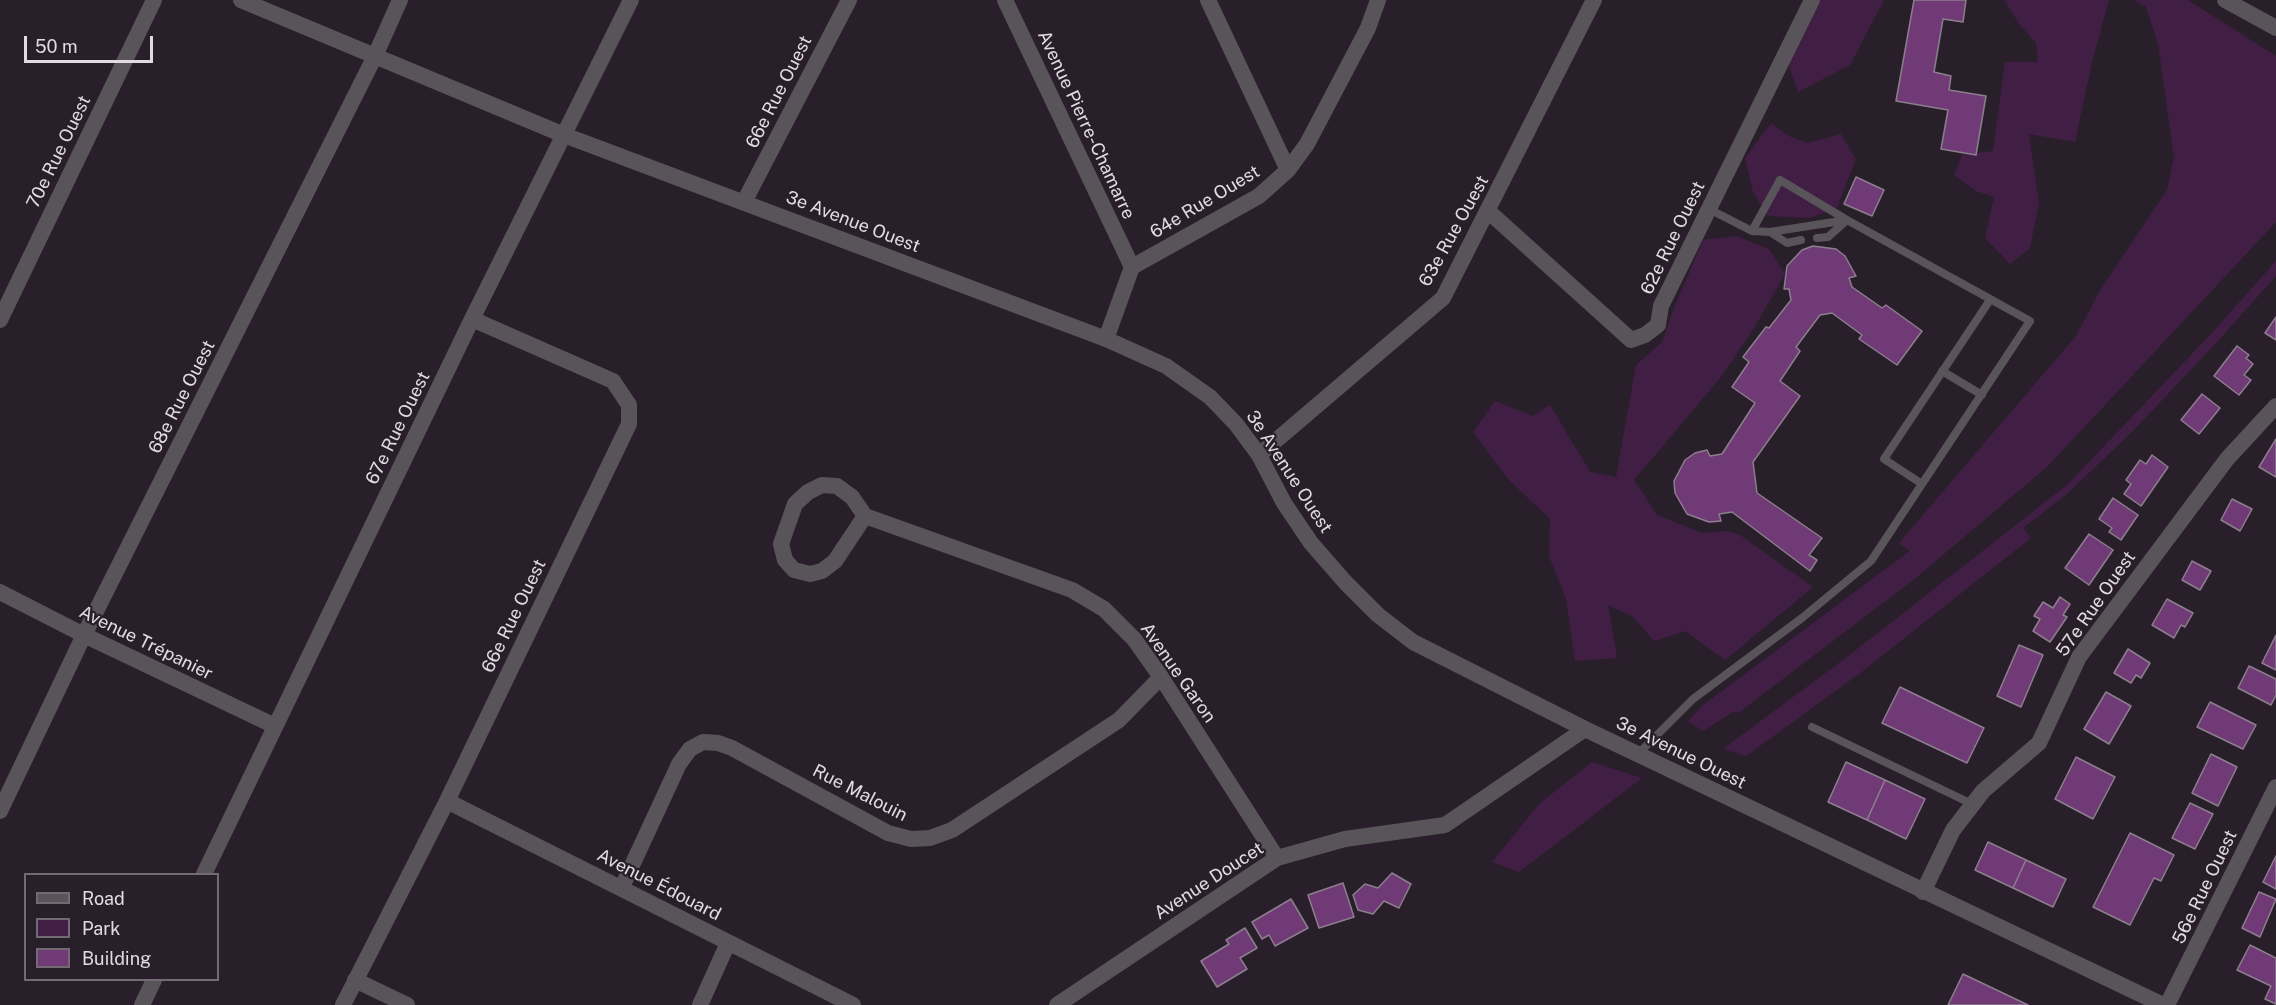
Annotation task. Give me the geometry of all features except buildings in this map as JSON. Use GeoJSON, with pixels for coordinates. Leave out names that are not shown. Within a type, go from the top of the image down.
{"type":"FeatureCollection","features":[{"type":"Feature","properties":{"kind":"street","name":"70e Rue Ouest"},"geometry":{"type":"LineString","coordinates":[[0,320],[154,0]]}},
{"type":"Feature","properties":{"kind":"street","name":"3e Avenue Ouest"},"geometry":{"type":"LineString","coordinates":[[241,0],[564,135],[1106,339],[1166,366],[1210,397],[1236,424],[1259,455],[1284,503],[1311,543],[1378,615],[1413,642],[1585,729],[2163,1005]]}},
{"type":"Feature","properties":{"kind":"street","name":"68e Rue Ouest"},"geometry":{"type":"LineString","coordinates":[[2,801],[375,56],[400,0]]}},
{"type":"Feature","properties":{"kind":"street","name":"67e Rue Ouest"},"geometry":{"type":"LineString","coordinates":[[204,873],[472,319],[631,0]]}},
{"type":"Feature","properties":{"kind":"street","name":"66e Rue Ouest"},"geometry":{"type":"LineString","coordinates":[[744,202],[849,0]]}},
{"type":"Feature","properties":{"kind":"street","name":"Avenue Pierre-Chamarre"},"geometry":{"type":"LineString","coordinates":[[1005,0],[1132,267]]}},
{"type":"Feature","properties":{"kind":"street"},"geometry":{"type":"LineString","coordinates":[[1208,0],[1288,170]]}},
{"type":"Feature","properties":{"kind":"street","name":"64e Rue Ouest"},"geometry":{"type":"LineString","coordinates":[[1132,267],[1259,196],[1288,170],[1307,144],[1368,28],[1378,0]]}},
{"type":"Feature","properties":{"kind":"street","name":"63e Rue Ouest"},"geometry":{"type":"LineString","coordinates":[[1259,455],[1443,298],[1594,0]]}},
{"type":"Feature","properties":{"kind":"street","name":"62e Rue Ouest"},"geometry":{"type":"LineString","coordinates":[[1488,211],[1631,340],[1658,325],[1661,306],[1812,0]]}},
{"type":"Feature","properties":{"kind":"street"},"geometry":{"type":"LineString","coordinates":[[2228,1],[2276,28]]}},
{"type":"Feature","properties":{"kind":"street"},"geometry":{"type":"LineString","coordinates":[[1106,339],[1132,267]]}},
{"type":"Feature","properties":{"kind":"street","name":"66e Rue Ouest"},"geometry":{"type":"LineString","coordinates":[[343,1005],[447,801],[628,424],[629,405],[613,381],[472,319]]}},
{"type":"Feature","properties":{"kind":"street","name":"57e Rue Ouest"},"geometry":{"type":"LineString","coordinates":[[1923,891],[1953,830],[1983,791],[2039,743],[2079,657],[2227,459],[2276,406]]}},
{"type":"Feature","properties":{"kind":"street"},"geometry":{"type":"LineString","coordinates":[[822,485],[837,486],[852,497],[865,516],[835,561],[822,571],[810,574],[794,570],[785,560],[781,544],[786,523],[795,504],[808,492],[822,485]]}},
{"type":"Feature","properties":{"kind":"street","name":"Avenue Garon"},"geometry":{"type":"LineString","coordinates":[[865,516],[1071,590],[1111,616],[1134,639],[1161,677],[1277,858]]}},
{"type":"Feature","properties":{"kind":"street","name":"Avenue Trépanier"},"geometry":{"type":"LineString","coordinates":[[0,592],[84,635],[275,726]]}},
{"type":"Feature","properties":{"kind":"street","name":"Rue Malouin"},"geometry":{"type":"LineString","coordinates":[[622,887],[679,764],[690,749],[703,742],[718,743],[732,748],[888,832],[911,839],[930,838],[952,830],[1119,720],[1161,677]]}},
{"type":"Feature","properties":{"kind":"street","name":"Avenue Doucet"},"geometry":{"type":"LineString","coordinates":[[1057,1005],[1277,858],[1345,839],[1445,825],[1585,729]]}},
{"type":"Feature","properties":{"kind":"street","name":"56e Rue Ouest"},"geometry":{"type":"LineString","coordinates":[[2168,1005],[2276,787]]}},
{"type":"Feature","properties":{"kind":"street","name":"Avenue Édouard"},"geometry":{"type":"LineString","coordinates":[[447,801],[853,1005]]}},
{"type":"Feature","properties":{"kind":"street"},"geometry":{"type":"LineString","coordinates":[[700,1005],[728,943]]}},
{"type":"Feature","properties":{"kind":"street"},"geometry":{"type":"LineString","coordinates":[[355,980],[407,1005]]}},
{"type":"Feature","properties":{"kind":"street"},"geometry":{"type":"LineString","coordinates":[[142,1005],[154,981]]}},
{"type":"Feature","properties":{"kind":"lane"},"geometry":{"type":"LineString","coordinates":[[1638,754],[1693,699],[1802,618],[1871,561],[2030,321],[1847,220],[1780,180],[1752,231]]}},
{"type":"Feature","properties":{"kind":"lane"},"geometry":{"type":"LineString","coordinates":[[1708,209],[1752,231],[1770,232],[1847,220]]}},
{"type":"Feature","properties":{"kind":"lane"},"geometry":{"type":"LineString","coordinates":[[1817,238],[1828,237],[1847,220]]}},
{"type":"Feature","properties":{"kind":"lane"},"geometry":{"type":"LineString","coordinates":[[1770,232],[1787,243],[1802,240]]}},
{"type":"Feature","properties":{"kind":"lane"},"geometry":{"type":"LineString","coordinates":[[1922,484],[1884,459],[1989,300]]}},
{"type":"Feature","properties":{"kind":"lane"},"geometry":{"type":"LineString","coordinates":[[1942,371],[1982,394]]}},
{"type":"Feature","properties":{"kind":"lane"},"geometry":{"type":"LineString","coordinates":[[1812,727],[1972,804]]}},
{"type":"Feature","properties":{"kind":"green space"},"geometry":{"type":"Polygon","coordinates":[[[1816,0],[1884,0],[1850,65],[1798,92],[1788,63],[1816,0]]]}},
{"type":"Feature","properties":{"kind":"green space"},"geometry":{"type":"Polygon","coordinates":[[[2004,0],[2109,0],[2092,62],[2075,142],[2029,134],[2039,203],[2030,248],[2010,264],[1985,238],[1994,197],[1976,191],[1954,175],[1962,155],[1993,151],[2005,62],[2038,62],[2036,43],[2020,25],[2004,0]]]}},
{"type":"Feature","properties":{"kind":"green space"},"geometry":{"type":"Polygon","coordinates":[[[2134,0],[2188,0],[2276,56],[2276,222],[2047,467],[1911,582],[1738,713],[1733,712],[1703,731],[1688,721],[1703,705],[1910,551],[1899,543],[2076,336],[2099,292],[2167,190],[2174,157],[2158,44],[2146,7],[2134,0]]]}},
{"type":"Feature","properties":{"kind":"green space"},"geometry":{"type":"Polygon","coordinates":[[[1771,123],[1786,135],[1807,143],[1841,134],[1856,159],[1837,208],[1810,218],[1768,216],[1753,192],[1745,158],[1771,123]]]}},
{"type":"Feature","properties":{"kind":"green space"},"geometry":{"type":"Polygon","coordinates":[[[1736,236],[1769,249],[1785,274],[1754,328],[1721,377],[1634,480],[1657,515],[1702,533],[1726,531],[1740,535],[1813,587],[1725,660],[1685,631],[1654,641],[1633,617],[1608,605],[1617,658],[1575,661],[1566,599],[1549,556],[1550,519],[1508,479],[1473,432],[1495,401],[1533,416],[1550,405],[1590,472],[1616,477],[1636,365],[1662,342],[1703,240],[1736,236]]]}},
{"type":"Feature","properties":{"kind":"green space"},"geometry":{"type":"Polygon","coordinates":[[[2276,261],[2276,276],[2133,431],[2067,494],[2023,528],[2031,538],[1859,674],[1746,756],[1723,749],[1847,657],[2067,485],[2210,335],[2276,261]]]}},
{"type":"Feature","properties":{"kind":"green space"},"geometry":{"type":"Polygon","coordinates":[[[1592,762],[1642,778],[1519,872],[1492,862],[1539,804],[1592,762]]]}}]}
